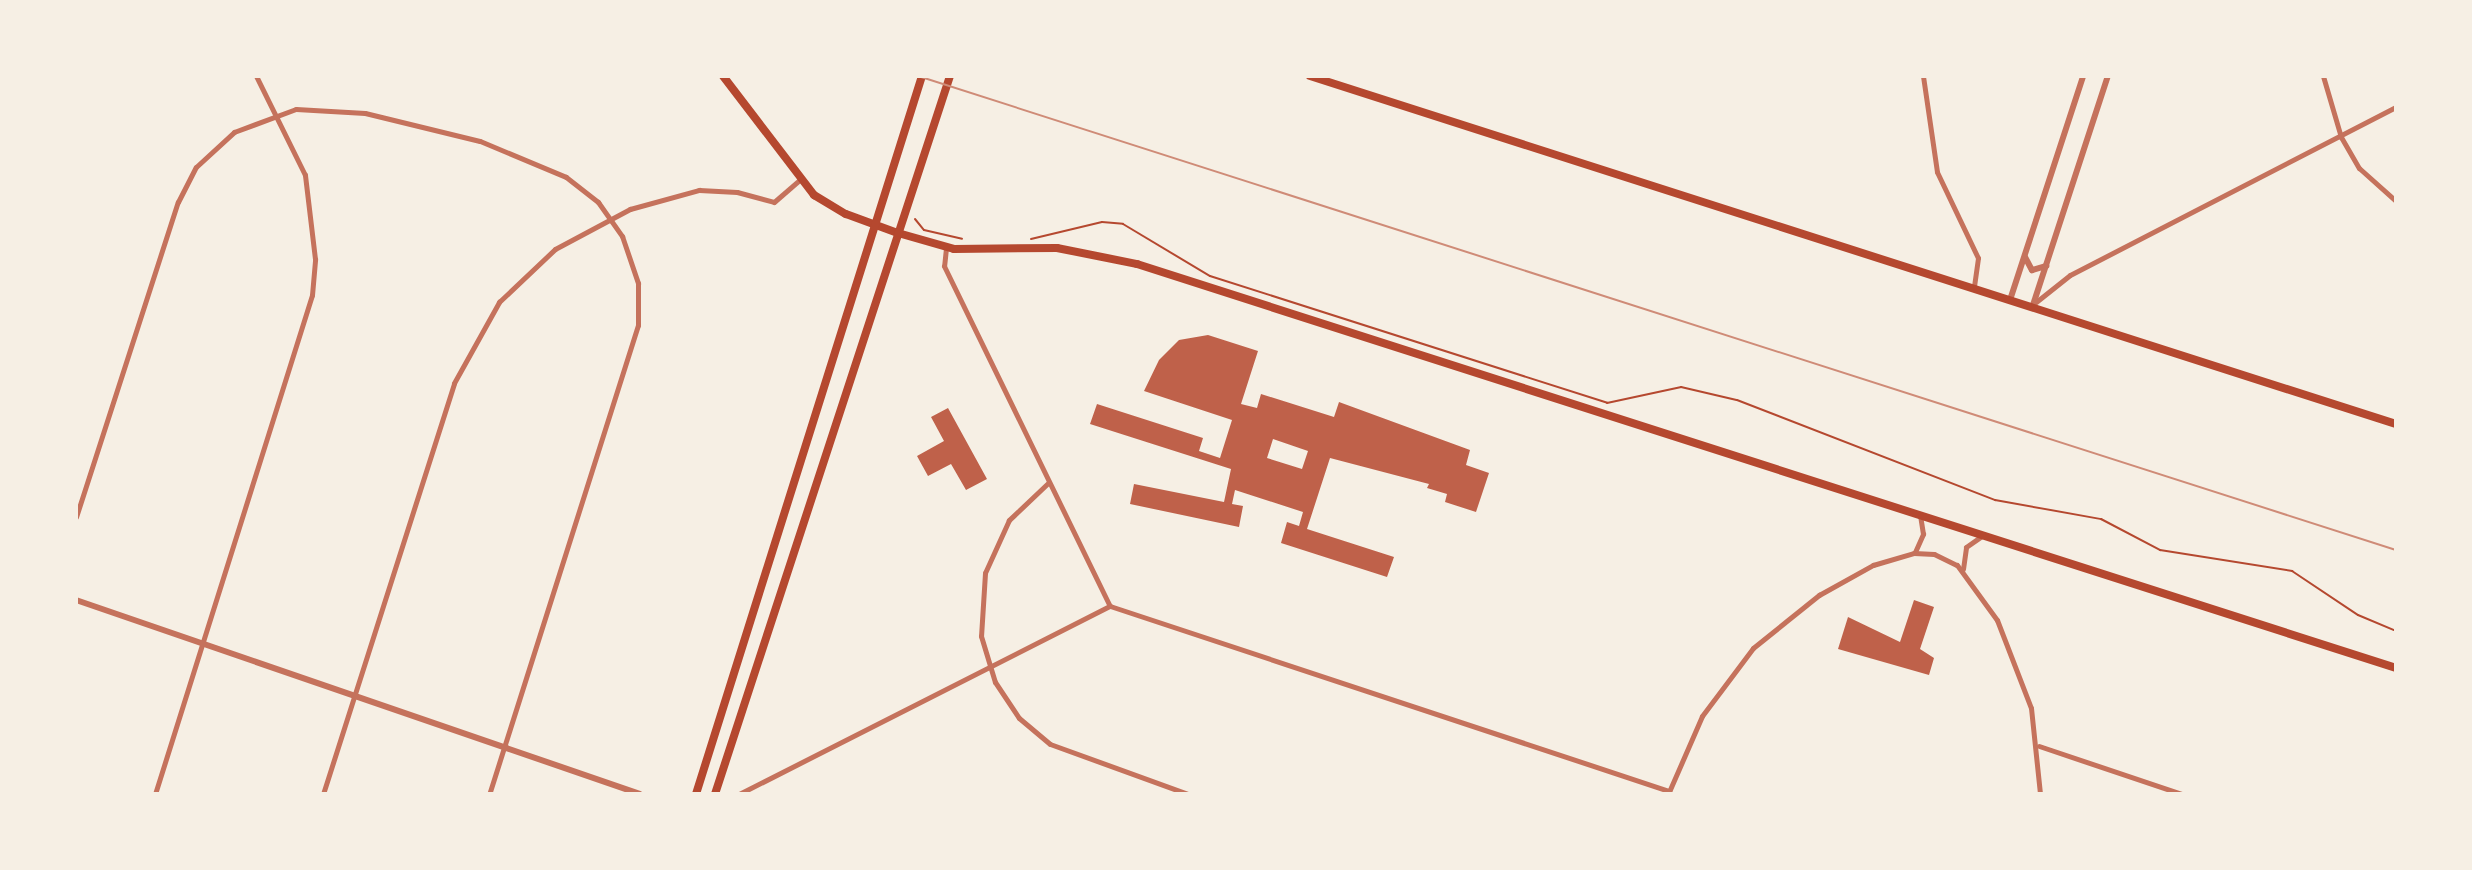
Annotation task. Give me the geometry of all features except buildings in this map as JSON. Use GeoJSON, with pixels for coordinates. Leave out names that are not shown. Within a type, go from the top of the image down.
{"type":"FeatureCollection","features":[{"type":"Feature","properties":{"kind":"main road"},"geometry":{"type":"LineString","coordinates":[[723,76],[800,179],[823,203],[877,226],[946,248],[1057,248],[1137,264],[2396,668]]}},
{"type":"Feature","properties":{"kind":"main road"},"geometry":{"type":"LineString","coordinates":[[696,794],[922,76]]}},
{"type":"Feature","properties":{"kind":"main road"},"geometry":{"type":"LineString","coordinates":[[715,794],[950,76]]}},
{"type":"Feature","properties":{"kind":"main road"},"geometry":{"type":"LineString","coordinates":[[1310,76],[2396,424]]}},
{"type":"Feature","properties":{"kind":"street"},"geometry":{"type":"LineString","coordinates":[[155,794],[312,295],[315,259],[305,175],[256,76]]}},
{"type":"Feature","properties":{"kind":"street"},"geometry":{"type":"LineString","coordinates":[[1923,76],[1937,172],[1978,258],[1974,289]]}},
{"type":"Feature","properties":{"kind":"street"},"geometry":{"type":"LineString","coordinates":[[2010,300],[2083,76]]}},
{"type":"Feature","properties":{"kind":"street"},"geometry":{"type":"LineString","coordinates":[[2032,308],[2108,76]]}},
{"type":"Feature","properties":{"kind":"street"},"geometry":{"type":"LineString","coordinates":[[2323,76],[2341,137],[2361,171],[2396,201]]}},
{"type":"Feature","properties":{"kind":"street"},"geometry":{"type":"LineString","coordinates":[[2032,308],[2049,288],[2070,275],[2396,107]]}},
{"type":"Feature","properties":{"kind":"street"},"geometry":{"type":"LineString","coordinates":[[76,517],[189,176],[222,141],[276,113],[329,109],[446,130],[566,177],[611,217],[638,283],[635,339],[489,794]]}},
{"type":"Feature","properties":{"kind":"street"},"geometry":{"type":"LineString","coordinates":[[323,794],[465,356],[518,280],[555,249],[611,217],[699,190],[737,192],[774,202],[800,179]]}},
{"type":"Feature","properties":{"kind":"street"},"geometry":{"type":"LineString","coordinates":[[946,248],[944,266],[1110,606]]}},
{"type":"Feature","properties":{"kind":"street"},"geometry":{"type":"LineString","coordinates":[[2025,257],[2032,270],[2046,266]]}},
{"type":"Feature","properties":{"kind":"street"},"geometry":{"type":"LineString","coordinates":[[1048,483],[1009,520],[989,559],[979,610],[988,666],[1010,708],[1050,744],[1188,794]]}},
{"type":"Feature","properties":{"kind":"street"},"geometry":{"type":"LineString","coordinates":[[1914,553],[1923,534],[1919,515]]}},
{"type":"Feature","properties":{"kind":"street"},"geometry":{"type":"LineString","coordinates":[[1963,570],[1966,547],[1982,535]]}},
{"type":"Feature","properties":{"kind":"street"},"geometry":{"type":"LineString","coordinates":[[739,794],[1110,606],[1668,793],[1702,716],[1753,648],[1819,595],[1873,565],[1914,553],[1941,557],[1963,570],[2011,650],[2039,746],[2040,794]]}},
{"type":"Feature","properties":{"kind":"street"},"geometry":{"type":"LineString","coordinates":[[76,600],[640,794]]}},
{"type":"Feature","properties":{"kind":"street"},"geometry":{"type":"LineString","coordinates":[[2039,746],[2182,794]]}},
{"type":"Feature","properties":{"kind":"path"},"geometry":{"type":"LineString","coordinates":[[915,219],[924,230],[972,240]]}},
{"type":"Feature","properties":{"kind":"path"},"geometry":{"type":"LineString","coordinates":[[1027,240],[1102,222],[1123,224],[1210,276],[1607,403],[1681,387],[1718,394],[1995,500],[2101,519],[2160,550],[2292,571],[2358,615],[2396,631]]}},
{"type":"Feature","properties":{"kind":"tram line"},"geometry":{"type":"LineString","coordinates":[[918,76],[2396,550]]}}]}
